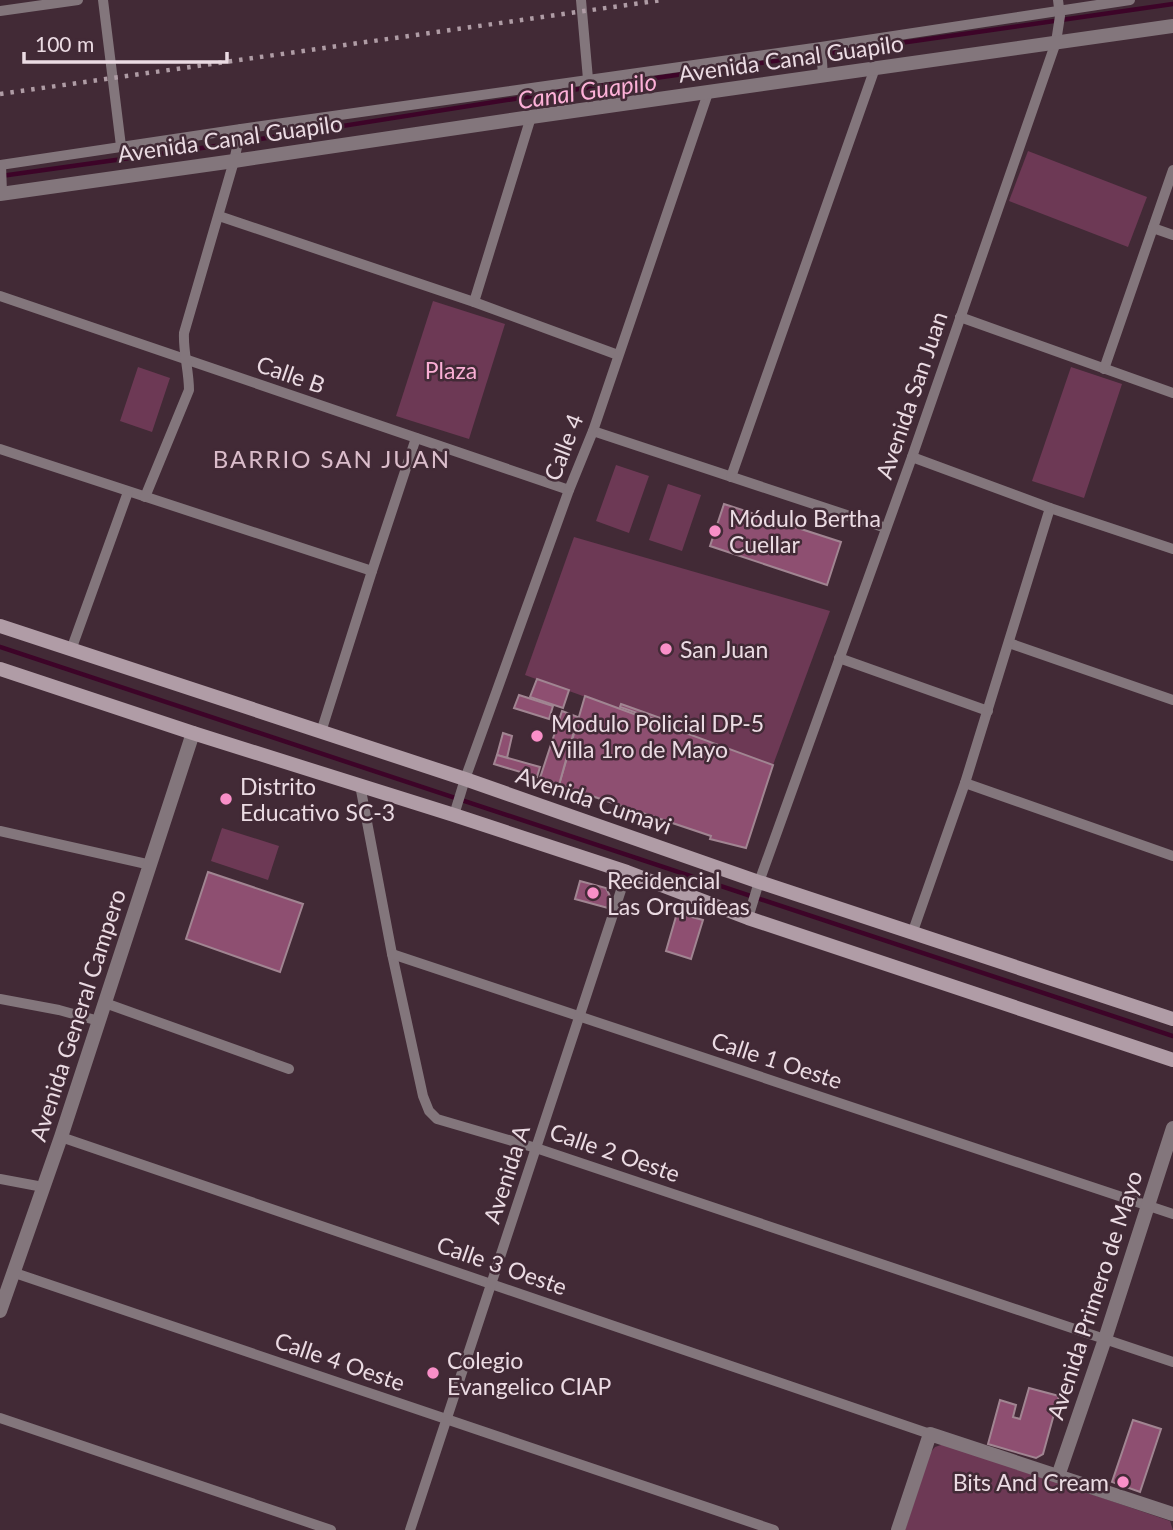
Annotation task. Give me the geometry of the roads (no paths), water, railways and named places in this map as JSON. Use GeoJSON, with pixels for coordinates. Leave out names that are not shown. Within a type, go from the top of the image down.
{"type":"FeatureCollection","features":[{"type":"Feature","properties":{"kind":"main road","name":"Avenida Cumavi"},"geometry":{"type":"LineString","coordinates":[[0,626],[321,732],[757,886],[913,931],[953,947],[1173,1019]]}},
{"type":"Feature","properties":{"kind":"main road"},"geometry":{"type":"LineString","coordinates":[[0,669],[360,785],[456,809],[627,872],[1173,1060]]}},
{"type":"Feature","properties":{"kind":"street"},"geometry":{"type":"LineString","coordinates":[[0,11],[78,0]]}},
{"type":"Feature","properties":{"kind":"street"},"geometry":{"type":"LineString","coordinates":[[103,0],[121,146]]}},
{"type":"Feature","properties":{"kind":"street"},"geometry":{"type":"LineString","coordinates":[[581,0],[588,79]]}},
{"type":"Feature","properties":{"kind":"street","name":"Avenida Canal Guapilo"},"geometry":{"type":"LineString","coordinates":[[1,166],[121,146],[240,132],[588,79],[822,50],[1059,9],[1130,0]]}},
{"type":"Feature","properties":{"kind":"street","name":"Avenida San Juan"},"geometry":{"type":"LineString","coordinates":[[749,914],[1057,40],[1059,9]]}},
{"type":"Feature","properties":{"kind":"street","name":"Avenida Canal Guapilo"},"geometry":{"type":"LineString","coordinates":[[1,191],[708,93],[1057,40],[1173,26]]}},
{"type":"Feature","properties":{"kind":"street"},"geometry":{"type":"LineString","coordinates":[[822,50],[823,74]]}},
{"type":"Feature","properties":{"kind":"street"},"geometry":{"type":"LineString","coordinates":[[731,477],[875,68]]}},
{"type":"Feature","properties":{"kind":"street","name":"Calle 4"},"geometry":{"type":"LineString","coordinates":[[456,809],[569,490],[593,431],[708,93]]}},
{"type":"Feature","properties":{"kind":"street"},"geometry":{"type":"LineString","coordinates":[[474,302],[531,117]]}},
{"type":"Feature","properties":{"kind":"street"},"geometry":{"type":"LineString","coordinates":[[145,497],[189,390],[184,333],[219,216],[240,132]]}},
{"type":"Feature","properties":{"kind":"street"},"geometry":{"type":"LineString","coordinates":[[1,166],[1,191]]}},
{"type":"Feature","properties":{"kind":"street"},"geometry":{"type":"LineString","coordinates":[[1104,369],[1173,170]]}},
{"type":"Feature","properties":{"kind":"street"},"geometry":{"type":"LineString","coordinates":[[219,216],[474,302],[618,355]]}},
{"type":"Feature","properties":{"kind":"street"},"geometry":{"type":"LineString","coordinates":[[1153,228],[1173,235]]}},
{"type":"Feature","properties":{"kind":"street","name":"Calle B"},"geometry":{"type":"LineString","coordinates":[[0,296],[569,490]]}},
{"type":"Feature","properties":{"kind":"street"},"geometry":{"type":"LineString","coordinates":[[960,317],[1173,393]]}},
{"type":"Feature","properties":{"kind":"street"},"geometry":{"type":"LineString","coordinates":[[593,431],[886,528]]}},
{"type":"Feature","properties":{"kind":"street"},"geometry":{"type":"LineString","coordinates":[[321,732],[416,438]]}},
{"type":"Feature","properties":{"kind":"street"},"geometry":{"type":"LineString","coordinates":[[0,449],[372,571]]}},
{"type":"Feature","properties":{"kind":"street"},"geometry":{"type":"LineString","coordinates":[[912,457],[1050,508],[1173,549]]}},
{"type":"Feature","properties":{"kind":"street"},"geometry":{"type":"LineString","coordinates":[[71,650],[128,492]]}},
{"type":"Feature","properties":{"kind":"street"},"geometry":{"type":"LineString","coordinates":[[913,931],[965,783],[1050,508]]}},
{"type":"Feature","properties":{"kind":"street"},"geometry":{"type":"LineString","coordinates":[[1009,643],[1173,700]]}},
{"type":"Feature","properties":{"kind":"street"},"geometry":{"type":"LineString","coordinates":[[839,657],[988,711]]}},
{"type":"Feature","properties":{"kind":"street","name":"Avenida General Campero"},"geometry":{"type":"LineString","coordinates":[[0,1311],[61,1137],[193,733]]}},
{"type":"Feature","properties":{"kind":"street"},"geometry":{"type":"LineString","coordinates":[[965,783],[1173,856]]}},
{"type":"Feature","properties":{"kind":"street","name":"Calle 2 Oeste"},"geometry":{"type":"LineString","coordinates":[[360,785],[392,954],[423,1096],[429,1111],[437,1119],[537,1148],[1173,1362]]}},
{"type":"Feature","properties":{"kind":"street"},"geometry":{"type":"LineString","coordinates":[[0,831],[151,865]]}},
{"type":"Feature","properties":{"kind":"street","name":"Avenida A"},"geometry":{"type":"LineString","coordinates":[[410,1530],[627,872]]}},
{"type":"Feature","properties":{"kind":"street","name":"Calle 1 Oeste"},"geometry":{"type":"LineString","coordinates":[[392,954],[1173,1214]]}},
{"type":"Feature","properties":{"kind":"street"},"geometry":{"type":"LineString","coordinates":[[0,999],[99,1021]]}},
{"type":"Feature","properties":{"kind":"street"},"geometry":{"type":"LineString","coordinates":[[105,1003],[289,1069]]}},
{"type":"Feature","properties":{"kind":"street","name":"Avenida Primero de Mayo"},"geometry":{"type":"LineString","coordinates":[[1058,1476],[1173,1128]]}},
{"type":"Feature","properties":{"kind":"street","name":"Calle 3 Oeste"},"geometry":{"type":"LineString","coordinates":[[61,1137],[930,1434]]}},
{"type":"Feature","properties":{"kind":"street"},"geometry":{"type":"LineString","coordinates":[[0,1179],[43,1187]]}},
{"type":"Feature","properties":{"kind":"street","name":"Calle 4 Oeste"},"geometry":{"type":"LineString","coordinates":[[12,1272],[774,1530]]}},
{"type":"Feature","properties":{"kind":"street"},"geometry":{"type":"LineString","coordinates":[[0,1418],[331,1530]]}},
{"type":"Feature","properties":{"kind":"street"},"geometry":{"type":"LineString","coordinates":[[898,1530],[930,1434],[1173,1514]]}},
{"type":"Feature","properties":{"kind":"waterway","name":"Canal Guapilo"},"geometry":{"type":"LineString","coordinates":[[1,176],[223,145],[558,92],[1173,4]]}},
{"type":"Feature","properties":{"kind":"waterway"},"geometry":{"type":"LineString","coordinates":[[0,647],[1173,1036]]}},
{"type":"Feature","properties":{"kind":"railway"},"geometry":{"type":"LineString","coordinates":[[0,94],[662,0]]}},
{"type":"Feature","properties":{"kind":"place","name":"Módulo Bertha Cuellar"},"geometry":{"type":"Point","coordinates":[715,531]}},
{"type":"Feature","properties":{"kind":"place","name":"San Juan"},"geometry":{"type":"Point","coordinates":[666,649]}},
{"type":"Feature","properties":{"kind":"place","name":"Modulo Policial DP-5 Villa 1ro de Mayo"},"geometry":{"type":"Point","coordinates":[537,736]}},
{"type":"Feature","properties":{"kind":"place","name":"Distrito Educativo SC-3"},"geometry":{"type":"Point","coordinates":[226,799]}},
{"type":"Feature","properties":{"kind":"place","name":"Recidencial Las Orquideas"},"geometry":{"type":"Point","coordinates":[593,893]}},
{"type":"Feature","properties":{"kind":"place","name":"Colegio Evangelico CIAP"},"geometry":{"type":"Point","coordinates":[433,1373]}},
{"type":"Feature","properties":{"kind":"place","name":"Bits And Cream"},"geometry":{"type":"Point","coordinates":[1123,1482]}},
{"type":"Feature","properties":{"kind":"district","name":"BARRIO SAN JUAN"},"geometry":{"type":"Point","coordinates":[332,458]}},
{"type":"Feature","properties":{"kind":"park label","name":"Plaza"},"geometry":{"type":"Point","coordinates":[451,370]}}]}
